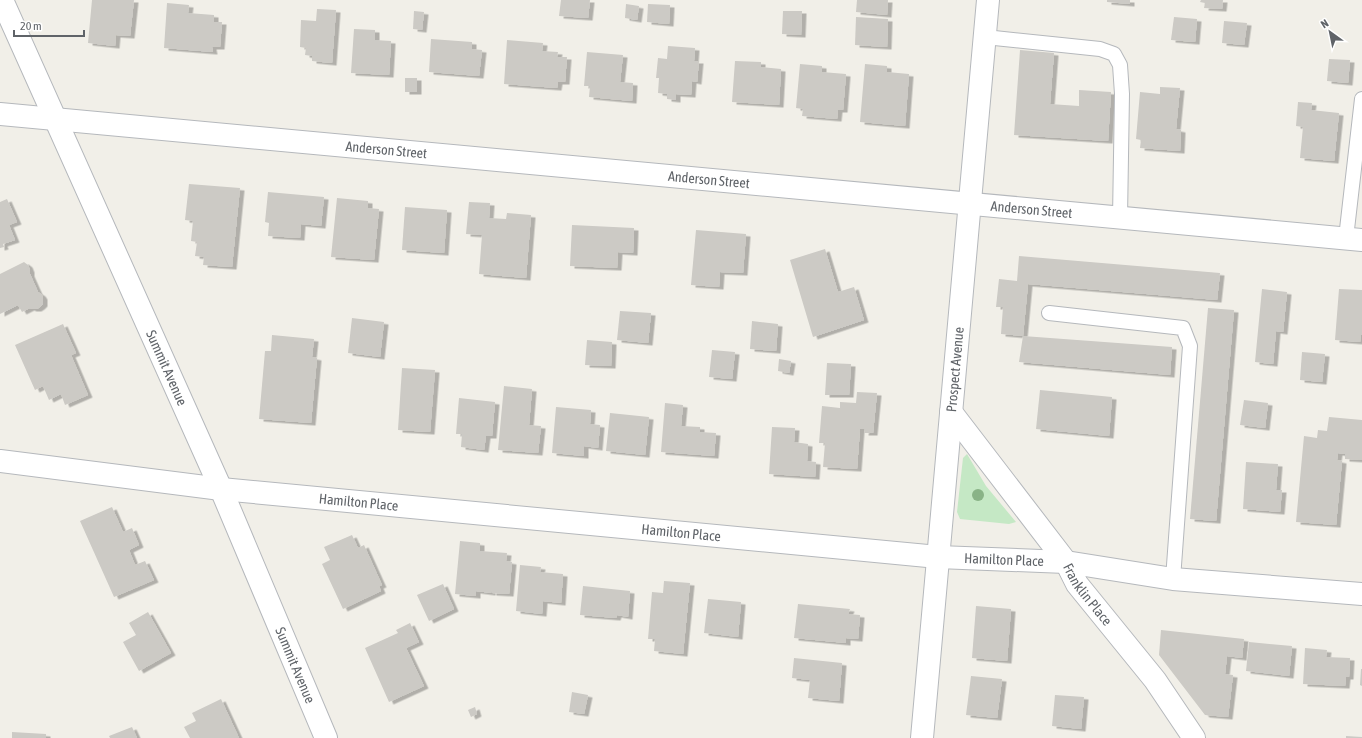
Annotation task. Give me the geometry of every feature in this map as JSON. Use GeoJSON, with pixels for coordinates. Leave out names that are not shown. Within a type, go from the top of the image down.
{"type":"FeatureCollection","features":[{"type":"Feature","properties":{"kind":"street","name":"Summit Avenue"},"geometry":{"type":"LineString","coordinates":[[2,0],[221,489],[326,738]]}},
{"type":"Feature","properties":{"kind":"street","name":"Prospect Avenue"},"geometry":{"type":"LineString","coordinates":[[922,738],[988,0]]}},
{"type":"Feature","properties":{"kind":"street","name":"Anderson Street"},"geometry":{"type":"LineString","coordinates":[[0,114],[1354,239]]}},
{"type":"Feature","properties":{"kind":"street","name":"Franklin Place"},"geometry":{"type":"LineString","coordinates":[[951,412],[1066,562],[1077,584],[1155,680],[1194,738]]}},
{"type":"Feature","properties":{"kind":"street","name":"Hamilton Place"},"geometry":{"type":"LineString","coordinates":[[0,461],[221,489],[938,557],[1066,562],[1173,579],[1362,594]]}},
{"type":"Feature","properties":{"kind":"lane"},"geometry":{"type":"LineString","coordinates":[[984,37],[1100,49],[1114,54],[1120,65],[1122,94],[1120,218]]}},
{"type":"Feature","properties":{"kind":"lane"},"geometry":{"type":"LineString","coordinates":[[1354,239],[1362,99]]}},
{"type":"Feature","properties":{"kind":"lane"},"geometry":{"type":"LineString","coordinates":[[1049,313],[1183,328],[1190,346],[1173,579]]}},
{"type":"Feature","properties":{"kind":"green space"},"geometry":{"type":"Polygon","coordinates":[[[967,454],[986,486],[1016,522],[1009,524],[960,519],[957,512],[963,458],[967,454]]]}},
{"type":"Feature","properties":{"kind":"building"},"geometry":{"type":"Polygon","coordinates":[[[92,0],[134,0],[130,36],[116,35],[115,46],[88,43],[92,0]]]}},
{"type":"Feature","properties":{"kind":"building"},"geometry":{"type":"Polygon","coordinates":[[[561,0],[590,0],[588,18],[559,16],[561,0]]]}},
{"type":"Feature","properties":{"kind":"building"},"geometry":{"type":"Polygon","coordinates":[[[857,0],[888,0],[887,15],[856,12],[857,0]]]}},
{"type":"Feature","properties":{"kind":"building"},"geometry":{"type":"Polygon","coordinates":[[[1107,0],[1130,0],[1130,4],[1107,2],[1107,0]]]}},
{"type":"Feature","properties":{"kind":"building"},"geometry":{"type":"Polygon","coordinates":[[[1201,0],[1223,0],[1222,9],[1204,8],[1205,3],[1200,2],[1201,0]]]}},
{"type":"Feature","properties":{"kind":"building"},"geometry":{"type":"Polygon","coordinates":[[[167,3],[189,5],[188,13],[214,15],[214,22],[222,22],[220,47],[212,47],[213,52],[164,48],[167,3]]]}},
{"type":"Feature","properties":{"kind":"building"},"geometry":{"type":"Polygon","coordinates":[[[626,4],[639,6],[637,20],[625,18],[626,4]]]}},
{"type":"Feature","properties":{"kind":"building"},"geometry":{"type":"Polygon","coordinates":[[[648,4],[670,5],[669,24],[647,22],[648,4]]]}},
{"type":"Feature","properties":{"kind":"building"},"geometry":{"type":"Polygon","coordinates":[[[317,9],[336,10],[332,63],[312,61],[312,56],[305,55],[306,48],[300,47],[301,20],[316,21],[317,9]]]}},
{"type":"Feature","properties":{"kind":"building"},"geometry":{"type":"Polygon","coordinates":[[[414,11],[424,12],[422,30],[413,29],[414,11]]]}},
{"type":"Feature","properties":{"kind":"building"},"geometry":{"type":"Polygon","coordinates":[[[783,11],[802,11],[801,35],[782,34],[783,11]]]}},
{"type":"Feature","properties":{"kind":"building"},"geometry":{"type":"Polygon","coordinates":[[[856,17],[888,19],[887,47],[855,45],[856,17]]]}},
{"type":"Feature","properties":{"kind":"building"},"geometry":{"type":"Polygon","coordinates":[[[1174,17],[1197,19],[1195,42],[1171,40],[1174,17]]]}},
{"type":"Feature","properties":{"kind":"building"},"geometry":{"type":"Polygon","coordinates":[[[1224,21],[1247,23],[1244,45],[1222,43],[1224,21]]]}},
{"type":"Feature","properties":{"kind":"building"},"geometry":{"type":"Polygon","coordinates":[[[354,29],[375,30],[375,40],[391,41],[389,75],[351,73],[354,29]]]}},
{"type":"Feature","properties":{"kind":"building"},"geometry":{"type":"Polygon","coordinates":[[[431,39],[472,42],[472,49],[482,50],[479,76],[429,72],[431,39]]]}},
{"type":"Feature","properties":{"kind":"building"},"geometry":{"type":"Polygon","coordinates":[[[507,40],[543,43],[542,51],[558,52],[557,57],[567,57],[565,82],[558,82],[557,88],[504,84],[507,40]]]}},
{"type":"Feature","properties":{"kind":"building"},"geometry":{"type":"Polygon","coordinates":[[[668,46],[695,48],[694,61],[699,61],[697,82],[692,81],[691,95],[676,94],[676,100],[667,99],[667,94],[658,93],[659,78],[656,78],[658,58],[667,59],[668,46]]]}},
{"type":"Feature","properties":{"kind":"building"},"geometry":{"type":"Polygon","coordinates":[[[1020,50],[1054,53],[1050,104],[1079,106],[1079,90],[1111,92],[1108,141],[1014,135],[1020,50]]]}},
{"type":"Feature","properties":{"kind":"building"},"geometry":{"type":"Polygon","coordinates":[[[587,52],[623,55],[620,82],[633,83],[632,101],[589,97],[590,86],[584,86],[587,52]]]}},
{"type":"Feature","properties":{"kind":"building"},"geometry":{"type":"Polygon","coordinates":[[[1329,59],[1350,60],[1348,83],[1327,81],[1329,59]]]}},
{"type":"Feature","properties":{"kind":"building"},"geometry":{"type":"Polygon","coordinates":[[[735,61],[761,62],[761,67],[781,69],[779,105],[732,102],[735,61]]]}},
{"type":"Feature","properties":{"kind":"building"},"geometry":{"type":"Polygon","coordinates":[[[800,64],[822,66],[822,72],[846,74],[843,110],[838,110],[837,119],[802,116],[803,109],[796,108],[800,64]]]}},
{"type":"Feature","properties":{"kind":"building"},"geometry":{"type":"Polygon","coordinates":[[[865,64],[887,66],[887,72],[909,74],[905,126],[860,122],[865,64]]]}},
{"type":"Feature","properties":{"kind":"building"},"geometry":{"type":"Polygon","coordinates":[[[405,78],[417,78],[417,92],[405,92],[405,78]]]}},
{"type":"Feature","properties":{"kind":"building"},"geometry":{"type":"Polygon","coordinates":[[[1160,87],[1180,88],[1176,129],[1181,130],[1180,151],[1140,148],[1141,140],[1136,139],[1140,92],[1160,94],[1160,87]]]}},
{"type":"Feature","properties":{"kind":"building"},"geometry":{"type":"Polygon","coordinates":[[[1298,102],[1312,103],[1311,110],[1339,113],[1334,161],[1300,158],[1303,127],[1296,126],[1298,102]]]}},
{"type":"Feature","properties":{"kind":"building"},"geometry":{"type":"Polygon","coordinates":[[[189,184],[240,188],[232,267],[203,265],[204,257],[195,256],[197,242],[191,241],[193,221],[185,220],[189,184]]]}},
{"type":"Feature","properties":{"kind":"building"},"geometry":{"type":"Polygon","coordinates":[[[268,192],[324,197],[321,226],[301,224],[300,238],[268,236],[269,223],[265,222],[268,192]]]}},
{"type":"Feature","properties":{"kind":"building"},"geometry":{"type":"Polygon","coordinates":[[[337,198],[368,201],[368,208],[379,209],[374,260],[331,257],[337,198]]]}},
{"type":"Feature","properties":{"kind":"building"},"geometry":{"type":"Polygon","coordinates":[[[7,199],[17,222],[9,225],[15,240],[3,244],[4,247],[0,248],[0,202],[7,199]]]}},
{"type":"Feature","properties":{"kind":"building"},"geometry":{"type":"Polygon","coordinates":[[[469,202],[490,203],[489,218],[506,219],[507,213],[531,215],[526,278],[479,274],[482,235],[466,234],[469,202]]]}},
{"type":"Feature","properties":{"kind":"building"},"geometry":{"type":"Polygon","coordinates":[[[405,207],[447,210],[444,253],[402,250],[405,207]]]}},
{"type":"Feature","properties":{"kind":"building"},"geometry":{"type":"Polygon","coordinates":[[[572,225],[634,228],[633,253],[618,252],[617,268],[570,266],[572,225]]]}},
{"type":"Feature","properties":{"kind":"building"},"geometry":{"type":"Polygon","coordinates":[[[696,230],[746,234],[743,273],[720,272],[719,287],[691,285],[696,230]]]}},
{"type":"Feature","properties":{"kind":"building"},"geometry":{"type":"Polygon","coordinates":[[[825,249],[838,292],[854,287],[864,320],[813,337],[790,260],[825,249]]]}},
{"type":"Feature","properties":{"kind":"building"},"geometry":{"type":"Polygon","coordinates":[[[1019,256],[1220,273],[1217,300],[1028,284],[1023,336],[1001,334],[1003,307],[996,307],[999,279],[1017,281],[1019,256]]]}},
{"type":"Feature","properties":{"kind":"building"},"geometry":{"type":"Polygon","coordinates":[[[24,262],[28,265],[30,274],[38,292],[43,297],[43,304],[37,309],[30,308],[22,312],[18,305],[0,314],[0,274],[24,262]]]}},
{"type":"Feature","properties":{"kind":"building"},"geometry":{"type":"Polygon","coordinates":[[[1262,289],[1287,292],[1283,332],[1276,331],[1273,364],[1255,362],[1262,289]]]}},
{"type":"Feature","properties":{"kind":"building"},"geometry":{"type":"Polygon","coordinates":[[[1339,289],[1362,290],[1362,335],[1360,342],[1335,340],[1339,289]]]}},
{"type":"Feature","properties":{"kind":"building"},"geometry":{"type":"Polygon","coordinates":[[[1208,308],[1234,310],[1216,521],[1190,519],[1208,308]]]}},
{"type":"Feature","properties":{"kind":"building"},"geometry":{"type":"Polygon","coordinates":[[[620,311],[651,313],[648,343],[617,340],[620,311]]]}},
{"type":"Feature","properties":{"kind":"building"},"geometry":{"type":"Polygon","coordinates":[[[352,318],[384,322],[380,357],[348,353],[352,318]]]}},
{"type":"Feature","properties":{"kind":"building"},"geometry":{"type":"Polygon","coordinates":[[[752,321],[778,324],[776,351],[750,349],[752,321]]]}},
{"type":"Feature","properties":{"kind":"building"},"geometry":{"type":"Polygon","coordinates":[[[63,324],[76,353],[71,355],[88,395],[65,405],[61,394],[49,400],[43,386],[35,390],[15,345],[63,324]]]}},
{"type":"Feature","properties":{"kind":"building"},"geometry":{"type":"Polygon","coordinates":[[[272,335],[314,339],[312,357],[317,358],[311,423],[259,419],[265,351],[271,351],[272,335]]]}},
{"type":"Feature","properties":{"kind":"building"},"geometry":{"type":"Polygon","coordinates":[[[1023,336],[1172,347],[1170,375],[1019,362],[1023,336]]]}},
{"type":"Feature","properties":{"kind":"building"},"geometry":{"type":"Polygon","coordinates":[[[587,340],[612,342],[611,366],[585,365],[587,340]]]}},
{"type":"Feature","properties":{"kind":"building"},"geometry":{"type":"Polygon","coordinates":[[[712,350],[735,352],[732,379],[709,377],[712,350]]]}},
{"type":"Feature","properties":{"kind":"building"},"geometry":{"type":"Polygon","coordinates":[[[1302,352],[1325,354],[1322,382],[1300,380],[1302,352]]]}},
{"type":"Feature","properties":{"kind":"building"},"geometry":{"type":"Polygon","coordinates":[[[779,359],[791,361],[789,373],[778,371],[779,359]]]}},
{"type":"Feature","properties":{"kind":"building"},"geometry":{"type":"Polygon","coordinates":[[[827,363],[851,364],[849,395],[825,395],[827,363]]]}},
{"type":"Feature","properties":{"kind":"building"},"geometry":{"type":"Polygon","coordinates":[[[402,368],[435,370],[430,432],[398,430],[402,368]]]}},
{"type":"Feature","properties":{"kind":"building"},"geometry":{"type":"Polygon","coordinates":[[[504,386],[532,389],[529,425],[541,426],[538,453],[498,450],[504,386]]]}},
{"type":"Feature","properties":{"kind":"building"},"geometry":{"type":"Polygon","coordinates":[[[1040,390],[1112,397],[1109,436],[1036,429],[1040,390]]]}},
{"type":"Feature","properties":{"kind":"building"},"geometry":{"type":"Polygon","coordinates":[[[857,392],[877,393],[873,433],[864,433],[865,429],[860,429],[857,469],[823,467],[825,443],[819,443],[822,406],[840,408],[840,402],[856,403],[857,392]]]}},
{"type":"Feature","properties":{"kind":"building"},"geometry":{"type":"Polygon","coordinates":[[[459,398],[495,402],[492,436],[486,436],[484,450],[461,447],[462,434],[456,434],[459,398]]]}},
{"type":"Feature","properties":{"kind":"building"},"geometry":{"type":"Polygon","coordinates":[[[1244,400],[1268,403],[1265,428],[1240,425],[1244,400]]]}},
{"type":"Feature","properties":{"kind":"building"},"geometry":{"type":"Polygon","coordinates":[[[665,403],[683,405],[681,426],[700,427],[700,432],[716,433],[714,456],[661,452],[665,403]]]}},
{"type":"Feature","properties":{"kind":"building"},"geometry":{"type":"Polygon","coordinates":[[[556,407],[591,410],[590,424],[600,425],[598,448],[584,446],[584,456],[552,453],[556,407]]]}},
{"type":"Feature","properties":{"kind":"building"},"geometry":{"type":"Polygon","coordinates":[[[610,413],[649,417],[645,455],[606,451],[610,413]]]}},
{"type":"Feature","properties":{"kind":"building"},"geometry":{"type":"Polygon","coordinates":[[[1329,417],[1362,420],[1362,460],[1345,459],[1345,454],[1338,453],[1337,460],[1342,461],[1336,525],[1296,522],[1304,436],[1317,438],[1318,430],[1327,431],[1329,417]]]}},
{"type":"Feature","properties":{"kind":"building"},"geometry":{"type":"Polygon","coordinates":[[[772,427],[795,428],[794,442],[808,444],[807,461],[816,462],[815,477],[769,474],[772,427]]]}},
{"type":"Feature","properties":{"kind":"building"},"geometry":{"type":"Polygon","coordinates":[[[1246,462],[1278,464],[1276,490],[1282,490],[1280,512],[1243,509],[1246,462]]]}},
{"type":"Feature","properties":{"kind":"building"},"geometry":{"type":"Polygon","coordinates":[[[112,507],[123,532],[132,528],[139,545],[129,550],[135,565],[145,561],[154,580],[114,597],[80,521],[112,507]]]}},
{"type":"Feature","properties":{"kind":"building"},"geometry":{"type":"Polygon","coordinates":[[[352,535],[358,548],[364,545],[382,585],[379,586],[381,591],[343,609],[322,564],[330,560],[324,547],[352,535]]]}},
{"type":"Feature","properties":{"kind":"building"},"geometry":{"type":"Polygon","coordinates":[[[460,541],[480,543],[480,551],[507,553],[506,561],[512,562],[509,594],[492,593],[492,588],[491,593],[476,591],[476,596],[455,594],[460,541]]]}},
{"type":"Feature","properties":{"kind":"building"},"geometry":{"type":"Polygon","coordinates":[[[520,565],[541,567],[540,572],[563,574],[561,603],[543,601],[542,614],[516,611],[520,565]]]}},
{"type":"Feature","properties":{"kind":"building"},"geometry":{"type":"Polygon","coordinates":[[[664,581],[690,583],[683,654],[654,651],[655,639],[648,639],[652,592],[663,593],[664,581]]]}},
{"type":"Feature","properties":{"kind":"building"},"geometry":{"type":"Polygon","coordinates":[[[443,584],[454,609],[429,621],[417,595],[443,584]]]}},
{"type":"Feature","properties":{"kind":"building"},"geometry":{"type":"Polygon","coordinates":[[[583,586],[630,591],[628,617],[617,615],[616,618],[580,615],[583,586]]]}},
{"type":"Feature","properties":{"kind":"building"},"geometry":{"type":"Polygon","coordinates":[[[708,599],[741,602],[738,637],[704,633],[708,599]]]}},
{"type":"Feature","properties":{"kind":"building"},"geometry":{"type":"Polygon","coordinates":[[[798,604],[850,609],[848,614],[860,615],[858,639],[846,638],[846,643],[794,638],[798,604]]]}},
{"type":"Feature","properties":{"kind":"building"},"geometry":{"type":"Polygon","coordinates":[[[976,606],[1011,609],[1007,661],[972,658],[976,606]]]}},
{"type":"Feature","properties":{"kind":"building"},"geometry":{"type":"Polygon","coordinates":[[[148,612],[171,653],[139,671],[123,642],[136,635],[129,623],[148,612]]]}},
{"type":"Feature","properties":{"kind":"building"},"geometry":{"type":"Polygon","coordinates":[[[410,623],[419,642],[406,648],[424,686],[389,702],[365,648],[398,633],[396,630],[410,623]]]}},
{"type":"Feature","properties":{"kind":"building"},"geometry":{"type":"Polygon","coordinates":[[[1161,630],[1244,639],[1242,658],[1227,656],[1225,674],[1233,675],[1228,717],[1205,715],[1159,655],[1161,630]]]}},
{"type":"Feature","properties":{"kind":"building"},"geometry":{"type":"Polygon","coordinates":[[[1249,642],[1292,646],[1289,676],[1246,671],[1249,642]]]}},
{"type":"Feature","properties":{"kind":"building"},"geometry":{"type":"Polygon","coordinates":[[[1305,648],[1327,650],[1326,657],[1350,658],[1349,677],[1346,677],[1345,686],[1303,684],[1305,648]]]}},
{"type":"Feature","properties":{"kind":"building"},"geometry":{"type":"Polygon","coordinates":[[[794,658],[842,663],[839,701],[808,698],[810,680],[792,678],[794,658]]]}},
{"type":"Feature","properties":{"kind":"building"},"geometry":{"type":"Polygon","coordinates":[[[1362,669],[1362,686],[1360,685],[1362,669]]]}},
{"type":"Feature","properties":{"kind":"building"},"geometry":{"type":"Polygon","coordinates":[[[971,676],[1002,679],[997,718],[966,715],[971,676]]]}},
{"type":"Feature","properties":{"kind":"building"},"geometry":{"type":"Polygon","coordinates":[[[572,692],[588,695],[584,714],[569,712],[572,692]]]}},
{"type":"Feature","properties":{"kind":"building"},"geometry":{"type":"Polygon","coordinates":[[[1055,695],[1084,697],[1081,729],[1052,726],[1055,695]]]}},
{"type":"Feature","properties":{"kind":"building"},"geometry":{"type":"Polygon","coordinates":[[[221,699],[239,738],[190,738],[184,727],[196,721],[192,713],[221,699]]]}},
{"type":"Feature","properties":{"kind":"building"},"geometry":{"type":"Polygon","coordinates":[[[475,707],[477,714],[471,717],[468,710],[475,707]]]}},
{"type":"Feature","properties":{"kind":"building"},"geometry":{"type":"Polygon","coordinates":[[[132,727],[137,738],[110,738],[109,736],[132,727]]]}},
{"type":"Feature","properties":{"kind":"building"},"geometry":{"type":"Polygon","coordinates":[[[12,732],[46,734],[46,738],[12,738],[12,732]]]}},
{"type":"Feature","properties":{"kind":"building"},"geometry":{"type":"Polygon","coordinates":[[[1346,736],[1362,737],[1362,738],[1346,738],[1346,736]]]}}]}
